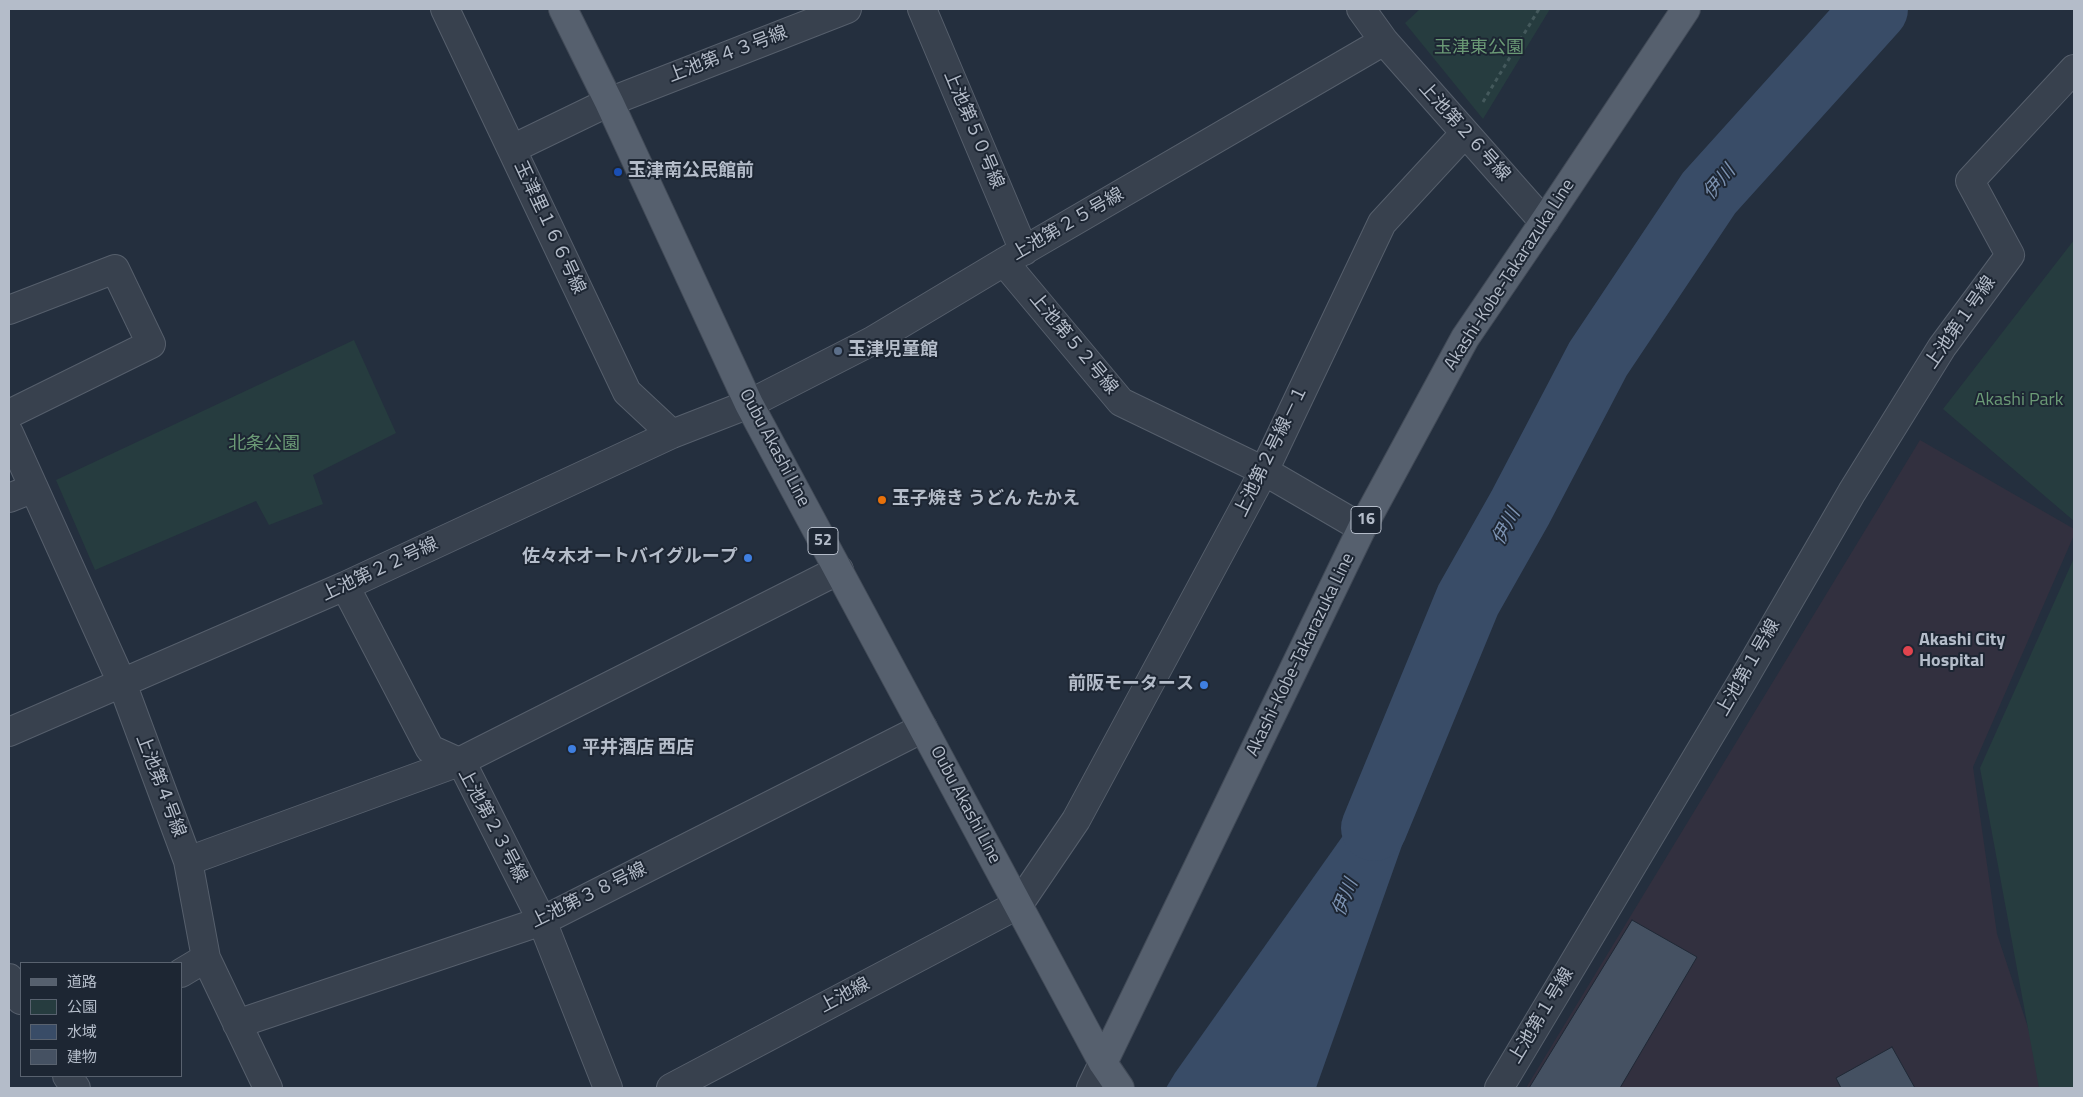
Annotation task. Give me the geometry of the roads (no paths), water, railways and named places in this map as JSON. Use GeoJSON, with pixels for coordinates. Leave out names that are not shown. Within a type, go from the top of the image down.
{"type":"FeatureCollection","features":[{"type":"Feature","properties":{"kind":"main road","name":"Oubu Akashi Line"},"geometry":{"type":"LineString","coordinates":[[563,9],[609,102],[749,404],[1019,904],[1107,1079]]}},
{"type":"Feature","properties":{"kind":"main road","name":"Akashi-Kobe-Takarazuka Line"},"geometry":{"type":"LineString","coordinates":[[1107,1079],[1362,528],[1465,338],[1686,9]]}},
{"type":"Feature","properties":{"kind":"street","name":"玉津里１６６号線"},"geometry":{"type":"LineString","coordinates":[[445,9],[628,392],[672,434]]}},
{"type":"Feature","properties":{"kind":"street","name":"上池第４３号線"},"geometry":{"type":"LineString","coordinates":[[512,149],[609,102],[847,9]]}},
{"type":"Feature","properties":{"kind":"street","name":"上池第５０号線"},"geometry":{"type":"LineString","coordinates":[[922,9],[1014,256]]}},
{"type":"Feature","properties":{"kind":"street","name":"上池第２６号線"},"geometry":{"type":"LineString","coordinates":[[1361,9],[1384,41],[1544,222]]}},
{"type":"Feature","properties":{"kind":"street","name":"上池第２５号線"},"geometry":{"type":"LineString","coordinates":[[749,404],[872,341],[1014,256],[1384,41]]}},
{"type":"Feature","properties":{"kind":"street","name":"上池第１号線"},"geometry":{"type":"LineString","coordinates":[[1499,1088],[1738,688],[1852,492],[1942,347],[2010,255],[1970,181],[2074,69]]}},
{"type":"Feature","properties":{"kind":"street","name":"上池第２号線－１"},"geometry":{"type":"LineString","coordinates":[[1019,904],[1076,820],[1264,471],[1382,223],[1465,133]]}},
{"type":"Feature","properties":{"kind":"street","name":"上池第５２号線"},"geometry":{"type":"LineString","coordinates":[[1014,256],[1121,402],[1264,471],[1362,528]]}},
{"type":"Feature","properties":{"kind":"street"},"geometry":{"type":"LineString","coordinates":[[9,310],[115,269],[151,344],[9,414]]}},
{"type":"Feature","properties":{"kind":"street","name":"上池第２２号線"},"geometry":{"type":"LineString","coordinates":[[9,732],[345,586],[672,434],[749,404]]}},
{"type":"Feature","properties":{"kind":"street","name":"上池第４号線"},"geometry":{"type":"LineString","coordinates":[[9,433],[122,683],[188,861],[206,958],[268,1088]]}},
{"type":"Feature","properties":{"kind":"street"},"geometry":{"type":"LineString","coordinates":[[9,498],[34,488]]}},
{"type":"Feature","properties":{"kind":"street"},"geometry":{"type":"LineString","coordinates":[[188,861],[459,762],[839,570]]}},
{"type":"Feature","properties":{"kind":"street","name":"上池第２３号線"},"geometry":{"type":"LineString","coordinates":[[345,586],[430,749],[459,762],[542,921],[608,1088]]}},
{"type":"Feature","properties":{"kind":"street","name":"上池第３８号線"},"geometry":{"type":"LineString","coordinates":[[237,1024],[542,921],[923,728]]}},
{"type":"Feature","properties":{"kind":"street","name":"上池線"},"geometry":{"type":"LineString","coordinates":[[671,1088],[1019,904]]}},
{"type":"Feature","properties":{"kind":"street"},"geometry":{"type":"LineString","coordinates":[[182,972],[206,958]]}},
{"type":"Feature","properties":{"kind":"street"},"geometry":{"type":"LineString","coordinates":[[9,978],[20,998]]}},
{"type":"Feature","properties":{"kind":"street"},"geometry":{"type":"LineString","coordinates":[[68,1077],[76,1088]]}},
{"type":"Feature","properties":{"kind":"water"},"geometry":{"type":"Polygon","coordinates":[[[1468,659],[1316,1088],[1166,1088],[1175,1073],[1468,659]]]}},
{"type":"Feature","properties":{"kind":"waterway","name":"伊川"},"geometry":{"type":"LineString","coordinates":[[1374,828],[1468,600],[1520,508],[1598,359],[1709,193],[1875,9]]}},
{"type":"Feature","properties":{"kind":"place","name":"玉津南公民館前"},"geometry":{"type":"Point","coordinates":[618,172]}},
{"type":"Feature","properties":{"kind":"place","name":"玉津児童館"},"geometry":{"type":"Point","coordinates":[838,351]}},
{"type":"Feature","properties":{"kind":"place","name":"玉子焼き うどん たかえ"},"geometry":{"type":"Point","coordinates":[882,500]}},
{"type":"Feature","properties":{"kind":"place","name":"佐々木オートバイグループ"},"geometry":{"type":"Point","coordinates":[748,558]}},
{"type":"Feature","properties":{"kind":"place","name":"Akashi City Hospital"},"geometry":{"type":"Point","coordinates":[1908,651]}},
{"type":"Feature","properties":{"kind":"place","name":"前阪モータース"},"geometry":{"type":"Point","coordinates":[1204,685]}},
{"type":"Feature","properties":{"kind":"place","name":"平井酒店 西店"},"geometry":{"type":"Point","coordinates":[572,749]}},
{"type":"Feature","properties":{"kind":"park label","name":"玉津東公園"},"geometry":{"type":"Point","coordinates":[1479,49]}},
{"type":"Feature","properties":{"kind":"park label","name":"Akashi Park"},"geometry":{"type":"Point","coordinates":[2019,401]}},
{"type":"Feature","properties":{"kind":"park label","name":"北条公園"},"geometry":{"type":"Point","coordinates":[264,445]}}]}
